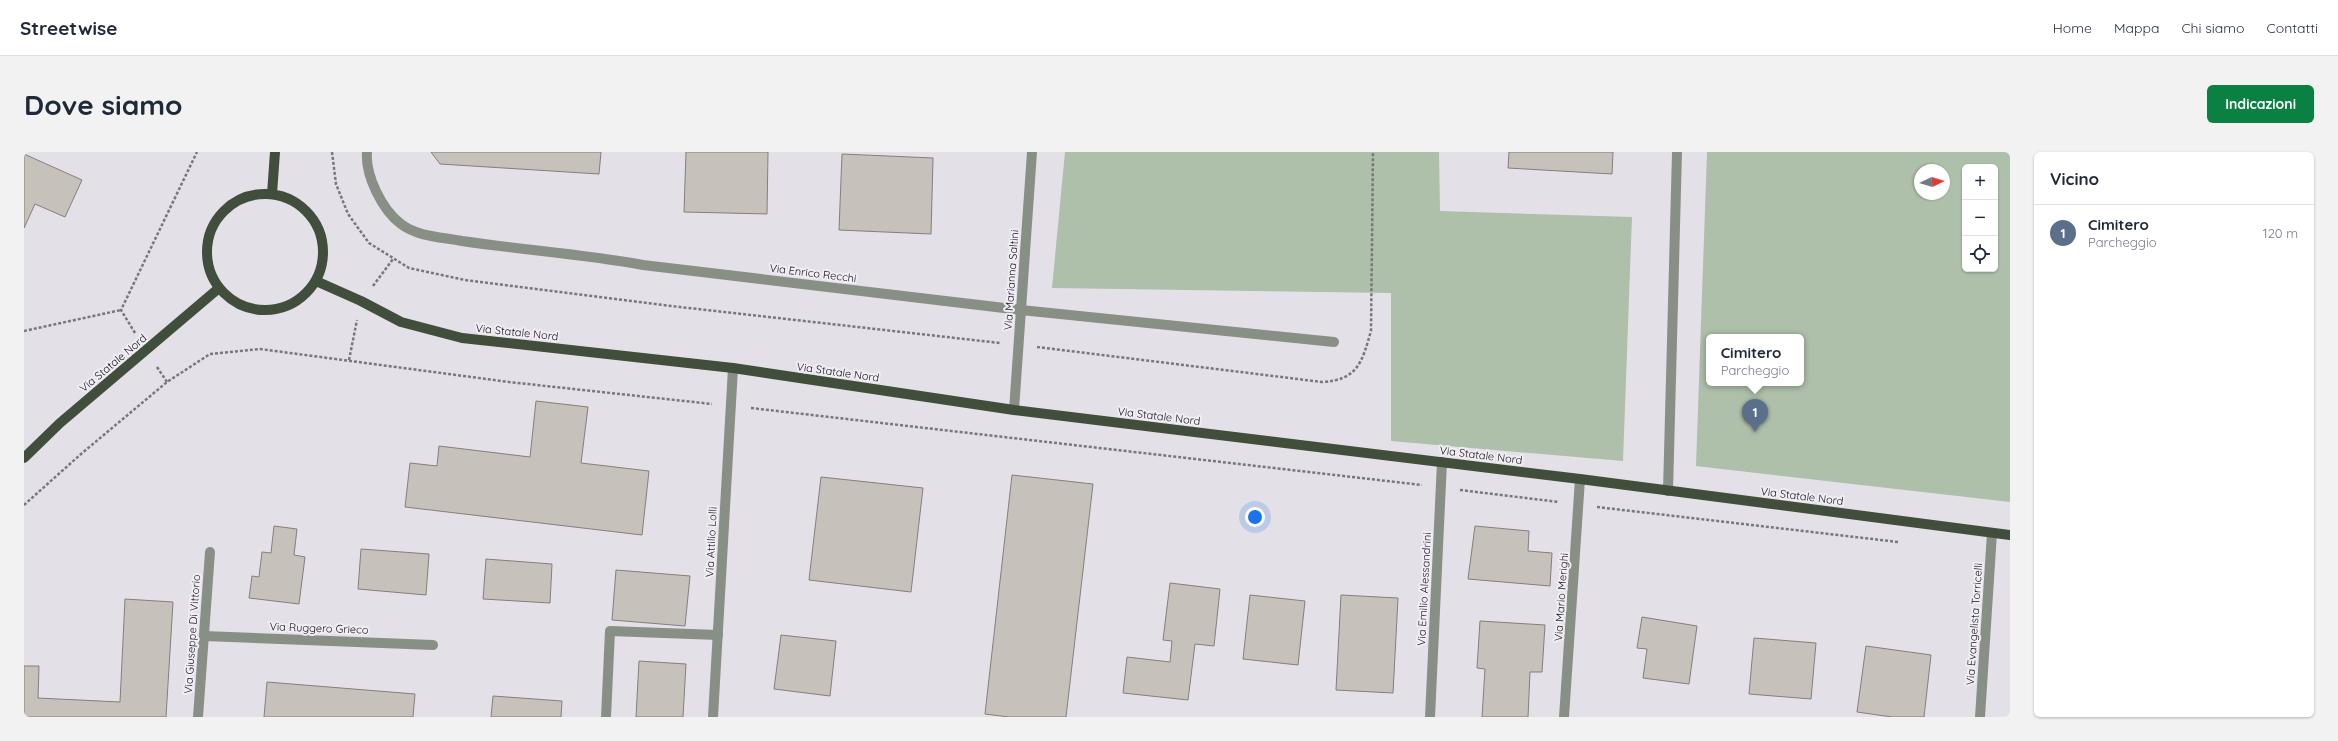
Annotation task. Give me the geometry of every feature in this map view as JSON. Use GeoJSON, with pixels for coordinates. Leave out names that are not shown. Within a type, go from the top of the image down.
{"type":"FeatureCollection","features":[{"type":"Feature","properties":{"kind":"main road"},"geometry":{"type":"LineString","coordinates":[[272,194],[275,152]]}},
{"type":"Feature","properties":{"kind":"main road"},"geometry":{"type":"LineString","coordinates":[[272,194],[290,199],[306,210],[317,226],[323,244],[322,263],[316,281],[306,294],[293,304],[277,310],[261,311],[245,307],[230,300],[219,288],[208,264],[206,251],[210,232],[220,215],[234,202],[252,195],[272,194]]}},
{"type":"Feature","properties":{"kind":"main road","name":"Via Statale Nord"},"geometry":{"type":"LineString","coordinates":[[316,281],[361,300],[401,322],[462,338],[733,368],[1014,410],[1580,479],[2010,535]]}},
{"type":"Feature","properties":{"kind":"main road","name":"Via Statale Nord"},"geometry":{"type":"LineString","coordinates":[[24,458],[60,423],[147,352],[219,288]]}},
{"type":"Feature","properties":{"kind":"street","name":"Via Enrico Recchi"},"geometry":{"type":"LineString","coordinates":[[367,152],[366,162],[382,204],[401,224],[423,234],[500,247],[604,258],[643,265],[1021,310],[1334,342]]}},
{"type":"Feature","properties":{"kind":"street","name":"Via Marianna Saltini"},"geometry":{"type":"LineString","coordinates":[[1014,410],[1032,152]]}},
{"type":"Feature","properties":{"kind":"street"},"geometry":{"type":"LineString","coordinates":[[1668,491],[1677,152]]}},
{"type":"Feature","properties":{"kind":"street","name":"Via Attilio Lolli"},"geometry":{"type":"LineString","coordinates":[[713,717],[733,368]]}},
{"type":"Feature","properties":{"kind":"street","name":"Via Emilio Alessandrini"},"geometry":{"type":"LineString","coordinates":[[1430,717],[1442,462]]}},
{"type":"Feature","properties":{"kind":"street","name":"Via Mario Merighi"},"geometry":{"type":"LineString","coordinates":[[1564,717],[1580,479]]}},
{"type":"Feature","properties":{"kind":"street","name":"Via Evangelista Torricelli"},"geometry":{"type":"LineString","coordinates":[[1980,717],[1992,533]]}},
{"type":"Feature","properties":{"kind":"street","name":"Via Giuseppe Di Vittorio"},"geometry":{"type":"LineString","coordinates":[[198,717],[210,552]]}},
{"type":"Feature","properties":{"kind":"street"},"geometry":{"type":"LineString","coordinates":[[606,717],[610,632],[718,635]]}},
{"type":"Feature","properties":{"kind":"street","name":"Via Ruggero Grieco"},"geometry":{"type":"LineString","coordinates":[[204,636],[433,645]]}},
{"type":"Feature","properties":{"kind":"path"},"geometry":{"type":"LineString","coordinates":[[121,310],[197,152]]}},
{"type":"Feature","properties":{"kind":"path"},"geometry":{"type":"LineString","coordinates":[[24,332],[121,310]]}},
{"type":"Feature","properties":{"kind":"path"},"geometry":{"type":"LineString","coordinates":[[121,310],[147,352]]}},
{"type":"Feature","properties":{"kind":"path"},"geometry":{"type":"LineString","coordinates":[[24,505],[81,454],[167,382],[210,354],[260,349],[509,382],[731,406],[1441,488],[1903,543]]}},
{"type":"Feature","properties":{"kind":"green space"},"geometry":{"type":"Polygon","coordinates":[[[1065,152],[1439,152],[1440,211],[1632,217],[1623,461],[1391,441],[1391,293],[1052,288],[1065,152]]]}},
{"type":"Feature","properties":{"kind":"green space"},"geometry":{"type":"Polygon","coordinates":[[[1707,152],[2010,152],[2010,502],[1696,466],[1707,152]]]}},
{"type":"Feature","properties":{"kind":"building"},"geometry":{"type":"Polygon","coordinates":[[[431,152],[601,152],[599,174],[440,164],[431,152]]]}},
{"type":"Feature","properties":{"kind":"building"},"geometry":{"type":"Polygon","coordinates":[[[686,152],[768,152],[767,214],[684,212],[686,152]]]}},
{"type":"Feature","properties":{"kind":"building"},"geometry":{"type":"Polygon","coordinates":[[[1509,152],[1613,152],[1612,174],[1508,168],[1509,152]]]}},
{"type":"Feature","properties":{"kind":"building"},"geometry":{"type":"Polygon","coordinates":[[[24,154],[82,180],[65,217],[35,204],[24,228],[24,154]]]}},
{"type":"Feature","properties":{"kind":"building"},"geometry":{"type":"Polygon","coordinates":[[[842,154],[933,158],[931,234],[839,230],[842,154]]]}},
{"type":"Feature","properties":{"kind":"building"},"geometry":{"type":"Polygon","coordinates":[[[536,401],[588,407],[581,463],[649,471],[642,535],[405,507],[410,463],[437,466],[439,446],[530,457],[536,401]]]}},
{"type":"Feature","properties":{"kind":"building"},"geometry":{"type":"Polygon","coordinates":[[[1012,475],[1093,484],[1066,717],[1009,717],[985,714],[1012,475]]]}},
{"type":"Feature","properties":{"kind":"building"},"geometry":{"type":"Polygon","coordinates":[[[821,477],[923,488],[911,592],[809,580],[821,477]]]}},
{"type":"Feature","properties":{"kind":"building"},"geometry":{"type":"Polygon","coordinates":[[[274,526],[297,529],[294,555],[305,557],[299,604],[249,598],[252,576],[259,577],[262,552],[271,553],[274,526]]]}},
{"type":"Feature","properties":{"kind":"building"},"geometry":{"type":"Polygon","coordinates":[[[1475,526],[1529,531],[1528,551],[1552,553],[1550,586],[1468,579],[1475,526]]]}},
{"type":"Feature","properties":{"kind":"building"},"geometry":{"type":"Polygon","coordinates":[[[361,549],[429,554],[426,595],[358,589],[361,549]]]}},
{"type":"Feature","properties":{"kind":"building"},"geometry":{"type":"Polygon","coordinates":[[[486,559],[552,564],[550,603],[483,599],[486,559]]]}},
{"type":"Feature","properties":{"kind":"building"},"geometry":{"type":"Polygon","coordinates":[[[616,570],[690,576],[685,626],[612,620],[616,570]]]}},
{"type":"Feature","properties":{"kind":"building"},"geometry":{"type":"Polygon","coordinates":[[[1170,583],[1220,589],[1214,646],[1195,644],[1188,700],[1123,693],[1127,657],[1170,662],[1172,641],[1163,640],[1170,583]]]}},
{"type":"Feature","properties":{"kind":"building"},"geometry":{"type":"Polygon","coordinates":[[[1250,595],[1305,601],[1298,665],[1243,659],[1250,595]]]}},
{"type":"Feature","properties":{"kind":"building"},"geometry":{"type":"Polygon","coordinates":[[[1341,595],[1398,598],[1393,693],[1336,690],[1341,595]]]}},
{"type":"Feature","properties":{"kind":"building"},"geometry":{"type":"Polygon","coordinates":[[[125,599],[173,602],[166,717],[24,717],[24,666],[39,666],[38,698],[120,702],[125,599]]]}},
{"type":"Feature","properties":{"kind":"building"},"geometry":{"type":"Polygon","coordinates":[[[1642,617],[1697,626],[1689,684],[1643,678],[1647,649],[1637,648],[1642,617]]]}},
{"type":"Feature","properties":{"kind":"building"},"geometry":{"type":"Polygon","coordinates":[[[1480,621],[1545,625],[1542,672],[1530,672],[1528,717],[1482,717],[1485,669],[1477,668],[1480,621]]]}},
{"type":"Feature","properties":{"kind":"building"},"geometry":{"type":"Polygon","coordinates":[[[781,635],[836,641],[830,696],[774,689],[781,635]]]}},
{"type":"Feature","properties":{"kind":"building"},"geometry":{"type":"Polygon","coordinates":[[[1754,638],[1816,643],[1811,699],[1749,694],[1754,638]]]}},
{"type":"Feature","properties":{"kind":"building"},"geometry":{"type":"Polygon","coordinates":[[[1866,646],[1931,655],[1924,717],[1892,717],[1857,712],[1866,646]]]}},
{"type":"Feature","properties":{"kind":"building"},"geometry":{"type":"Polygon","coordinates":[[[639,661],[686,664],[683,717],[636,717],[639,661]]]}},
{"type":"Feature","properties":{"kind":"building"},"geometry":{"type":"Polygon","coordinates":[[[267,682],[415,694],[413,717],[264,717],[267,682]]]}},
{"type":"Feature","properties":{"kind":"building"},"geometry":{"type":"Polygon","coordinates":[[[493,696],[562,701],[561,717],[491,717],[493,696]]]}},
{"type":"Feature","properties":{"kind":"place","name":"Cimitero"},"geometry":{"type":"Point","coordinates":[1755,432]}}]}
